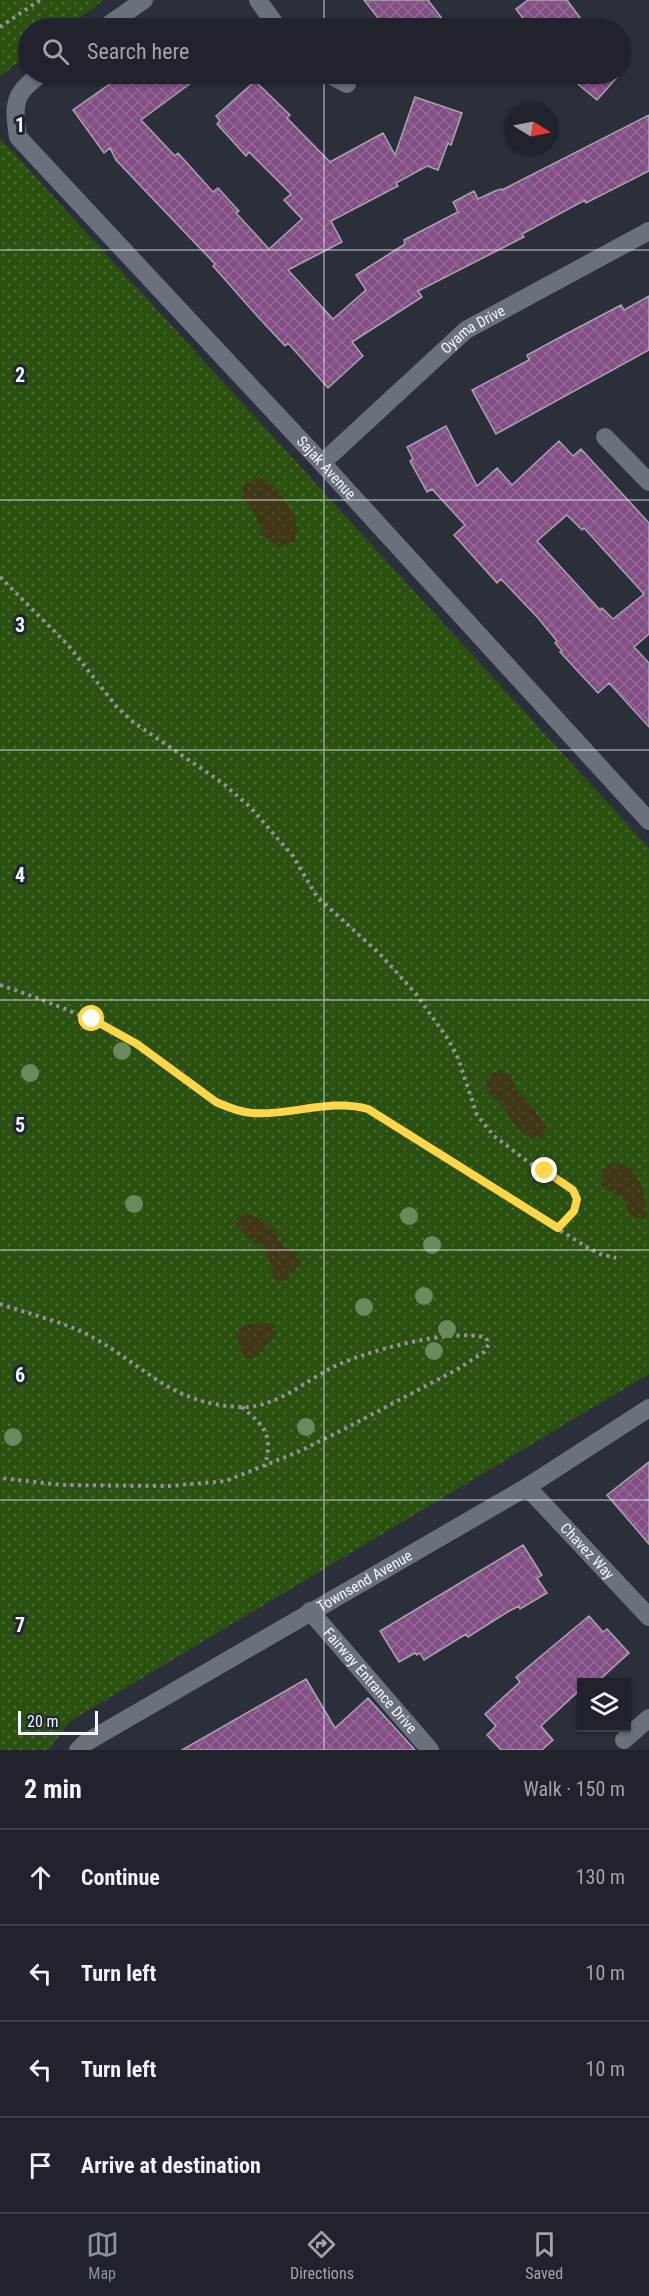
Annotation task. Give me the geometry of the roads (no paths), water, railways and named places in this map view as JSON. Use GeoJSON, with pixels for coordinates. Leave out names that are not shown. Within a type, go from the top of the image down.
{"type":"FeatureCollection","features":[{"type":"Feature","properties":{"kind":"street"},"geometry":{"type":"LineString","coordinates":[[118,18],[144,0]]}},
{"type":"Feature","properties":{"kind":"street"},"geometry":{"type":"LineString","coordinates":[[258,0],[271,18]]}},
{"type":"Feature","properties":{"kind":"street","name":"Sajak Avenue"},"geometry":{"type":"LineString","coordinates":[[27,84],[14,109],[18,137],[322,463],[649,821]]}},
{"type":"Feature","properties":{"kind":"street","name":"Oyama Drive"},"geometry":{"type":"LineString","coordinates":[[322,463],[466,330],[649,231]]}},
{"type":"Feature","properties":{"kind":"street"},"geometry":{"type":"LineString","coordinates":[[605,437],[649,482]]}},
{"type":"Feature","properties":{"kind":"street","name":"Townsend Avenue"},"geometry":{"type":"LineString","coordinates":[[78,1750],[85,1743],[310,1611],[527,1487],[649,1408]]}},
{"type":"Feature","properties":{"kind":"street","name":"Chavez Way"},"geometry":{"type":"LineString","coordinates":[[527,1487],[649,1617]]}},
{"type":"Feature","properties":{"kind":"street","name":"Fairway Entrance Drive"},"geometry":{"type":"LineString","coordinates":[[310,1611],[430,1750]]}},
{"type":"Feature","properties":{"kind":"street"},"geometry":{"type":"LineString","coordinates":[[624,1740],[649,1718]]}}]}
